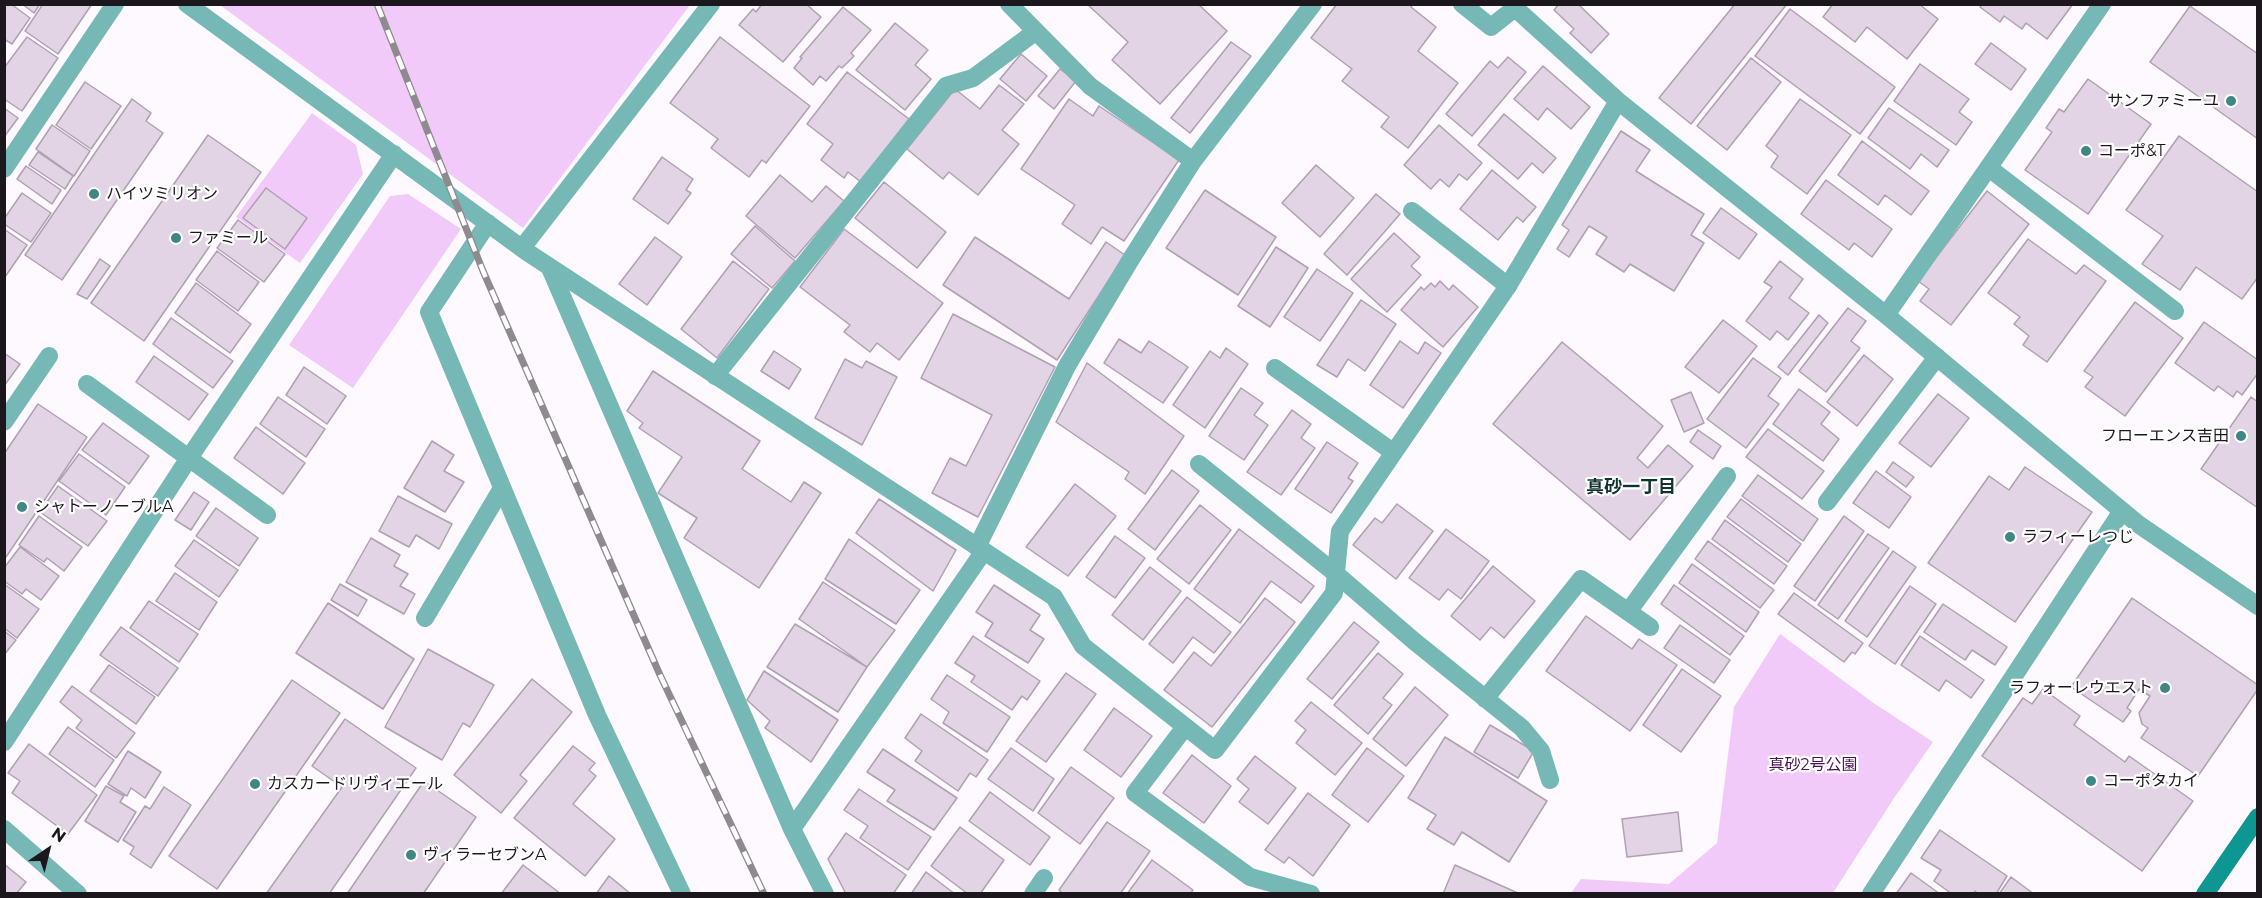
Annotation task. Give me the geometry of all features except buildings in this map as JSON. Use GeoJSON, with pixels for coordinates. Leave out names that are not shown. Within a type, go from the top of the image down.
{"type":"FeatureCollection","features":[{"type":"Feature","properties":{"kind":"street"},"geometry":{"type":"LineString","coordinates":[[4,169],[115,4]]}},
{"type":"Feature","properties":{"kind":"street"},"geometry":{"type":"LineString","coordinates":[[187,4],[550,268],[1054,597],[1083,646],[1215,750],[1334,593],[1340,531],[1508,286],[1618,101]]}},
{"type":"Feature","properties":{"kind":"street"},"geometry":{"type":"LineString","coordinates":[[522,248],[711,4]]}},
{"type":"Feature","properties":{"kind":"street"},"geometry":{"type":"LineString","coordinates":[[1010,4],[1090,86],[1193,161]]}},
{"type":"Feature","properties":{"kind":"street"},"geometry":{"type":"LineString","coordinates":[[792,829],[980,549],[1067,366],[1131,259],[1193,161],[1313,4]]}},
{"type":"Feature","properties":{"kind":"street"},"geometry":{"type":"LineString","coordinates":[[1462,4],[1491,27],[1515,8],[1618,101],[1886,315],[2122,511],[2258,606]]}},
{"type":"Feature","properties":{"kind":"street"},"geometry":{"type":"LineString","coordinates":[[1886,315],[2102,4]]}},
{"type":"Feature","properties":{"kind":"street"},"geometry":{"type":"LineString","coordinates":[[715,376],[946,86],[973,78],[1035,32]]}},
{"type":"Feature","properties":{"kind":"street"},"geometry":{"type":"LineString","coordinates":[[4,742],[189,458],[394,154]]}},
{"type":"Feature","properties":{"kind":"street"},"geometry":{"type":"LineString","coordinates":[[1989,168],[2175,311]]}},
{"type":"Feature","properties":{"kind":"street"},"geometry":{"type":"LineString","coordinates":[[1412,212],[1508,286]]}},
{"type":"Feature","properties":{"kind":"street"},"geometry":{"type":"LineString","coordinates":[[488,223],[429,312],[597,716],[682,894]]}},
{"type":"Feature","properties":{"kind":"street"},"geometry":{"type":"LineString","coordinates":[[550,268],[792,829],[825,894]]}},
{"type":"Feature","properties":{"kind":"street"},"geometry":{"type":"LineString","coordinates":[[4,422],[49,356]]}},
{"type":"Feature","properties":{"kind":"street"},"geometry":{"type":"LineString","coordinates":[[1827,502],[1937,357]]}},
{"type":"Feature","properties":{"kind":"street"},"geometry":{"type":"LineString","coordinates":[[1275,368],[1393,452]]}},
{"type":"Feature","properties":{"kind":"street"},"geometry":{"type":"LineString","coordinates":[[87,384],[267,516]]}},
{"type":"Feature","properties":{"kind":"street"},"geometry":{"type":"LineString","coordinates":[[1199,464],[1522,728],[1540,751],[1550,780]]}},
{"type":"Feature","properties":{"kind":"street"},"geometry":{"type":"LineString","coordinates":[[1628,612],[1727,476]]}},
{"type":"Feature","properties":{"kind":"street"},"geometry":{"type":"LineString","coordinates":[[425,618],[502,488]]}},
{"type":"Feature","properties":{"kind":"street"},"geometry":{"type":"LineString","coordinates":[[1870,894],[2122,511]]}},
{"type":"Feature","properties":{"kind":"street"},"geometry":{"type":"LineString","coordinates":[[1485,699],[1581,579],[1650,627]]}},
{"type":"Feature","properties":{"kind":"street"},"geometry":{"type":"LineString","coordinates":[[1185,727],[1135,793],[1250,877],[1311,894]]}},
{"type":"Feature","properties":{"kind":"street"},"geometry":{"type":"LineString","coordinates":[[2205,894],[2258,817]]}},
{"type":"Feature","properties":{"kind":"street"},"geometry":{"type":"LineString","coordinates":[[4,829],[78,894]]}},
{"type":"Feature","properties":{"kind":"street"},"geometry":{"type":"LineString","coordinates":[[1033,894],[1044,878]]}},
{"type":"Feature","properties":{"kind":"green space"},"geometry":{"type":"Polygon","coordinates":[[[690,4],[523,228],[220,5],[690,4]]]}},
{"type":"Feature","properties":{"kind":"green space"},"geometry":{"type":"Polygon","coordinates":[[[312,113],[356,145],[363,174],[300,263],[236,217],[312,113]]]}},
{"type":"Feature","properties":{"kind":"green space"},"geometry":{"type":"Polygon","coordinates":[[[408,194],[461,229],[353,388],[289,345],[390,196],[408,194]]]}},
{"type":"Feature","properties":{"kind":"green space","name":"真砂2号公園"},"geometry":{"type":"Polygon","coordinates":[[[1780,634],[1872,702],[1933,742],[1833,893],[1571,893],[1581,879],[1669,884],[1717,843],[1734,707],[1780,634]]]}},
{"type":"Feature","properties":{"kind":"railway"},"geometry":{"type":"LineString","coordinates":[[377,4],[483,271],[660,675],[764,894]]}},
{"type":"Feature","properties":{"kind":"place","name":"サンファミーユ"},"geometry":{"type":"Point","coordinates":[2231,101]}},
{"type":"Feature","properties":{"kind":"place","name":"コーポ&T"},"geometry":{"type":"Point","coordinates":[2086,151]}},
{"type":"Feature","properties":{"kind":"place","name":"ハイツミリオン"},"geometry":{"type":"Point","coordinates":[94,194]}},
{"type":"Feature","properties":{"kind":"place","name":"ファミール"},"geometry":{"type":"Point","coordinates":[176,238]}},
{"type":"Feature","properties":{"kind":"place","name":"フローエンス吉田"},"geometry":{"type":"Point","coordinates":[2241,436]}},
{"type":"Feature","properties":{"kind":"place","name":"シャトーノーブルA"},"geometry":{"type":"Point","coordinates":[22,507]}},
{"type":"Feature","properties":{"kind":"place","name":"ラフィーレつじ"},"geometry":{"type":"Point","coordinates":[2010,537]}},
{"type":"Feature","properties":{"kind":"place","name":"ラフォーレウエスト"},"geometry":{"type":"Point","coordinates":[2165,688]}},
{"type":"Feature","properties":{"kind":"place","name":"コーポタカイ"},"geometry":{"type":"Point","coordinates":[2091,781]}},
{"type":"Feature","properties":{"kind":"place","name":"カスカードリヴィエール"},"geometry":{"type":"Point","coordinates":[255,784]}},
{"type":"Feature","properties":{"kind":"place","name":"ヴィラーセブンA"},"geometry":{"type":"Point","coordinates":[411,855]}},
{"type":"Feature","properties":{"kind":"district","name":"真砂一丁目"},"geometry":{"type":"Point","coordinates":[1631,488]}}]}
